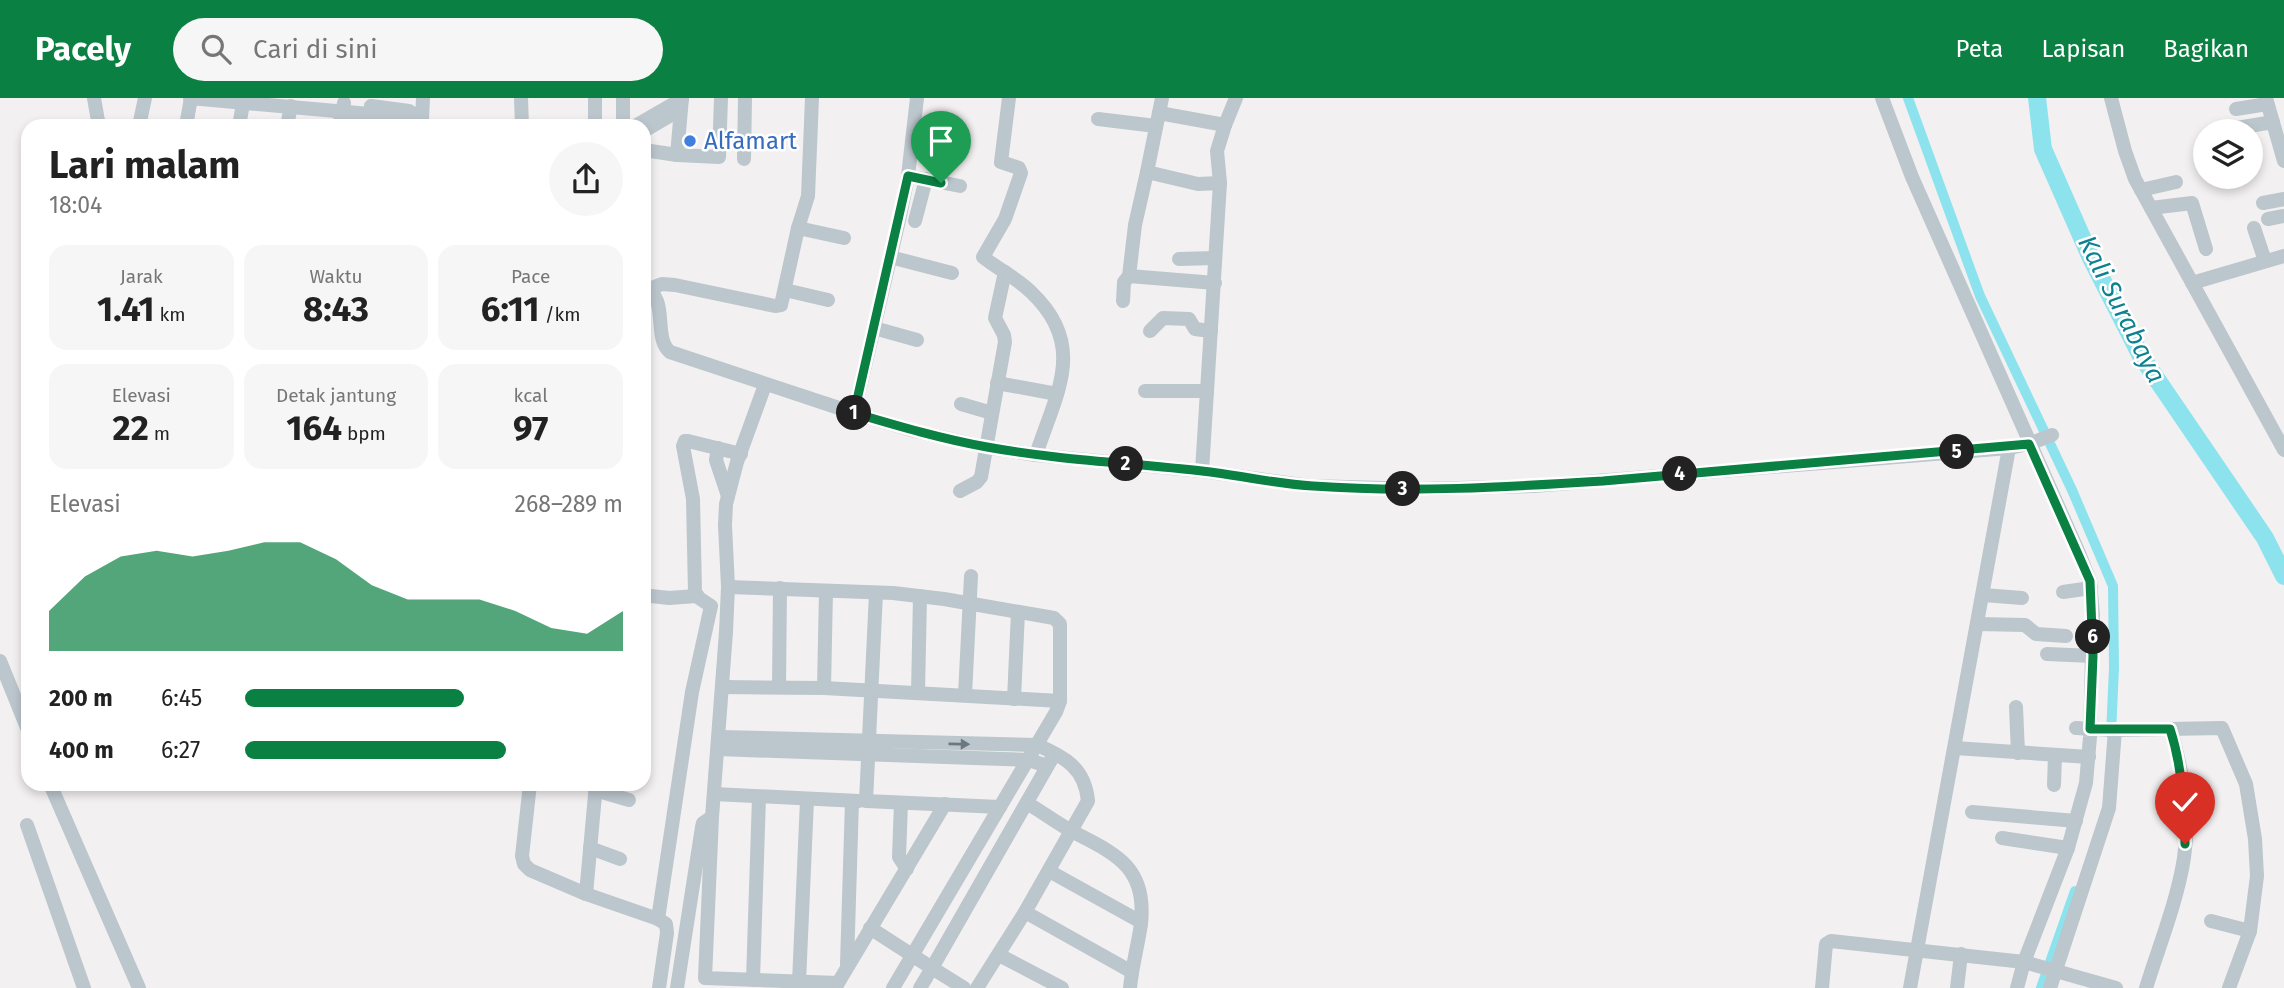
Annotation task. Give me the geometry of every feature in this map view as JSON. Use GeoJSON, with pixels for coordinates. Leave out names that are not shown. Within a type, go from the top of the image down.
{"type":"FeatureCollection","features":[{"type":"Feature","properties":{"kind":"street"},"geometry":{"type":"LineString","coordinates":[[94,98],[99,119]]}},
{"type":"Feature","properties":{"kind":"street"},"geometry":{"type":"LineString","coordinates":[[140,119],[145,98]]}},
{"type":"Feature","properties":{"kind":"street"},"geometry":{"type":"LineString","coordinates":[[187,119],[191,98],[343,107],[397,119]]}},
{"type":"Feature","properties":{"kind":"street"},"geometry":{"type":"LineString","coordinates":[[402,119],[423,98]]}},
{"type":"Feature","properties":{"kind":"street"},"geometry":{"type":"LineString","coordinates":[[522,98],[522,119]]}},
{"type":"Feature","properties":{"kind":"street"},"geometry":{"type":"LineString","coordinates":[[595,98],[595,119]]}},
{"type":"Feature","properties":{"kind":"street"},"geometry":{"type":"LineString","coordinates":[[623,98],[623,119]]}},
{"type":"Feature","properties":{"kind":"street"},"geometry":{"type":"LineString","coordinates":[[651,151],[719,157],[721,98]]}},
{"type":"Feature","properties":{"kind":"street"},"geometry":{"type":"LineString","coordinates":[[744,159],[746,98]]}},
{"type":"Feature","properties":{"kind":"street"},"geometry":{"type":"LineString","coordinates":[[651,287],[662,284],[675,285],[779,307],[809,192],[812,98]]}},
{"type":"Feature","properties":{"kind":"street"},"geometry":{"type":"LineString","coordinates":[[854,413],[908,176],[917,98]]}},
{"type":"Feature","properties":{"kind":"street"},"geometry":{"type":"LineString","coordinates":[[1009,98],[1001,162],[1019,168],[1021,173],[1005,219],[983,257],[1030,290],[1047,309],[1056,325],[1065,358],[1039,455]]}},
{"type":"Feature","properties":{"kind":"street"},"geometry":{"type":"LineString","coordinates":[[1202,471],[1219,181],[1217,151],[1236,98]]}},
{"type":"Feature","properties":{"kind":"street"},"geometry":{"type":"LineString","coordinates":[[1882,98],[1912,177],[2079,553],[2091,588],[2093,656],[2086,729],[2089,757],[2086,783],[2068,848],[2017,988]]}},
{"type":"Feature","properties":{"kind":"street"},"geometry":{"type":"LineString","coordinates":[[2111,98],[2124,151],[2141,190],[2284,450]]}},
{"type":"Feature","properties":{"kind":"street"},"geometry":{"type":"LineString","coordinates":[[240,119],[244,100]]}},
{"type":"Feature","properties":{"kind":"street"},"geometry":{"type":"LineString","coordinates":[[2236,109],[2267,101],[2283,155]]}},
{"type":"Feature","properties":{"kind":"street"},"geometry":{"type":"LineString","coordinates":[[677,155],[678,104]]}},
{"type":"Feature","properties":{"kind":"street"},"geometry":{"type":"LineString","coordinates":[[651,123],[678,104]]}},
{"type":"Feature","properties":{"kind":"street"},"geometry":{"type":"LineString","coordinates":[[340,119],[343,107]]}},
{"type":"Feature","properties":{"kind":"street"},"geometry":{"type":"LineString","coordinates":[[1098,119],[1159,113],[1225,125]]}},
{"type":"Feature","properties":{"kind":"street"},"geometry":{"type":"LineString","coordinates":[[1123,301],[1137,214],[1159,113]]}},
{"type":"Feature","properties":{"kind":"street"},"geometry":{"type":"LineString","coordinates":[[2263,124],[2273,122]]}},
{"type":"Feature","properties":{"kind":"street"},"geometry":{"type":"LineString","coordinates":[[1147,169],[1198,184],[1219,181]]}},
{"type":"Feature","properties":{"kind":"street"},"geometry":{"type":"LineString","coordinates":[[908,176],[960,186]]}},
{"type":"Feature","properties":{"kind":"street"},"geometry":{"type":"LineString","coordinates":[[915,221],[926,179]]}},
{"type":"Feature","properties":{"kind":"street"},"geometry":{"type":"LineString","coordinates":[[2141,190],[2176,182]]}},
{"type":"Feature","properties":{"kind":"street"},"geometry":{"type":"LineString","coordinates":[[2263,202],[2284,199]]}},
{"type":"Feature","properties":{"kind":"street"},"geometry":{"type":"LineString","coordinates":[[2151,208],[2192,202],[2204,246],[2219,238]]}},
{"type":"Feature","properties":{"kind":"street"},"geometry":{"type":"LineString","coordinates":[[2268,219],[2284,216]]}},
{"type":"Feature","properties":{"kind":"street"},"geometry":{"type":"LineString","coordinates":[[798,228],[844,238]]}},
{"type":"Feature","properties":{"kind":"street"},"geometry":{"type":"LineString","coordinates":[[2254,228],[2265,261]]}},
{"type":"Feature","properties":{"kind":"street"},"geometry":{"type":"LineString","coordinates":[[2192,283],[2284,256]]}},
{"type":"Feature","properties":{"kind":"street"},"geometry":{"type":"LineString","coordinates":[[890,257],[952,273]]}},
{"type":"Feature","properties":{"kind":"street"},"geometry":{"type":"LineString","coordinates":[[1179,259],[1215,258]]}},
{"type":"Feature","properties":{"kind":"street"},"geometry":{"type":"LineString","coordinates":[[960,491],[978,482],[981,477],[1004,342],[995,311],[1005,272]]}},
{"type":"Feature","properties":{"kind":"street"},"geometry":{"type":"LineString","coordinates":[[1129,276],[1214,283]]}},
{"type":"Feature","properties":{"kind":"street"},"geometry":{"type":"LineString","coordinates":[[785,290],[828,300]]}},
{"type":"Feature","properties":{"kind":"street"},"geometry":{"type":"LineString","coordinates":[[651,293],[655,297],[663,342],[670,352],[765,386],[915,431],[985,447],[1039,455],[1202,471],[1310,486],[1420,489],[1603,481],[2009,448],[2031,444],[2050,436]]}},
{"type":"Feature","properties":{"kind":"street"},"geometry":{"type":"LineString","coordinates":[[1150,331],[1163,318],[1189,319],[1195,329],[1211,331]]}},
{"type":"Feature","properties":{"kind":"street"},"geometry":{"type":"LineString","coordinates":[[874,328],[917,340]]}},
{"type":"Feature","properties":{"kind":"street"},"geometry":{"type":"LineString","coordinates":[[997,383],[1057,394]]}},
{"type":"Feature","properties":{"kind":"street"},"geometry":{"type":"LineString","coordinates":[[705,978],[712,817],[727,610],[725,525],[728,496],[765,386]]}},
{"type":"Feature","properties":{"kind":"street"},"geometry":{"type":"LineString","coordinates":[[1145,391],[1206,391]]}},
{"type":"Feature","properties":{"kind":"street"},"geometry":{"type":"LineString","coordinates":[[961,404],[992,413]]}},
{"type":"Feature","properties":{"kind":"street"},"geometry":{"type":"LineString","coordinates":[[696,596],[693,499],[683,446],[685,441],[688,441],[741,454]]}},
{"type":"Feature","properties":{"kind":"street"},"geometry":{"type":"LineString","coordinates":[[718,448],[716,460],[728,496]]}},
{"type":"Feature","properties":{"kind":"street"},"geometry":{"type":"LineString","coordinates":[[1910,988],[2009,448]]}},
{"type":"Feature","properties":{"kind":"street"},"geometry":{"type":"LineString","coordinates":[[965,695],[971,576]]}},
{"type":"Feature","properties":{"kind":"street"},"geometry":{"type":"LineString","coordinates":[[728,587],[920,596],[1054,618],[1060,624],[1060,701],[1029,760],[893,988]]}},
{"type":"Feature","properties":{"kind":"street"},"geometry":{"type":"LineString","coordinates":[[779,687],[780,588]]}},
{"type":"Feature","properties":{"kind":"street"},"geometry":{"type":"LineString","coordinates":[[2063,592],[2091,588]]}},
{"type":"Feature","properties":{"kind":"street"},"geometry":{"type":"LineString","coordinates":[[824,688],[826,590]]}},
{"type":"Feature","properties":{"kind":"street"},"geometry":{"type":"LineString","coordinates":[[846,968],[859,801],[867,748],[876,593]]}},
{"type":"Feature","properties":{"kind":"street"},"geometry":{"type":"LineString","coordinates":[[1983,595],[2022,598]]}},
{"type":"Feature","properties":{"kind":"street"},"geometry":{"type":"LineString","coordinates":[[651,597],[696,596],[711,607],[727,610]]}},
{"type":"Feature","properties":{"kind":"street"},"geometry":{"type":"LineString","coordinates":[[918,693],[920,596]]}},
{"type":"Feature","properties":{"kind":"street"},"geometry":{"type":"LineString","coordinates":[[658,919],[693,684],[711,607]]}},
{"type":"Feature","properties":{"kind":"street"},"geometry":{"type":"LineString","coordinates":[[1014,699],[1018,611]]}},
{"type":"Feature","properties":{"kind":"street"},"geometry":{"type":"LineString","coordinates":[[1978,624],[2025,625],[2036,634],[2066,636]]}},
{"type":"Feature","properties":{"kind":"street"},"geometry":{"type":"LineString","coordinates":[[2047,654],[2093,656]]}},
{"type":"Feature","properties":{"kind":"street"},"geometry":{"type":"LineString","coordinates":[[0,661],[21,713]]}},
{"type":"Feature","properties":{"kind":"street"},"geometry":{"type":"LineString","coordinates":[[723,687],[824,688],[1060,701]]}},
{"type":"Feature","properties":{"kind":"street"},"geometry":{"type":"LineString","coordinates":[[2016,707],[2018,752]]}},
{"type":"Feature","properties":{"kind":"street"},"geometry":{"type":"LineString","coordinates":[[2086,729],[2222,728],[2246,784],[2255,839],[2257,876],[2250,931],[2229,988]]}},
{"type":"Feature","properties":{"kind":"street"},"geometry":{"type":"LineString","coordinates":[[2146,988],[2184,859],[2184,806],[2177,754],[2170,729]]}},
{"type":"Feature","properties":{"kind":"street"},"geometry":{"type":"LineString","coordinates":[[2050,988],[2109,808],[2114,730]]}},
{"type":"Feature","properties":{"kind":"street"},"geometry":{"type":"LineString","coordinates":[[719,743],[867,748],[1029,760],[1047,766]]}},
{"type":"Feature","properties":{"kind":"street"},"geometry":{"type":"LineString","coordinates":[[867,748],[1037,745],[1074,766],[1088,797],[1049,871],[977,988]]}},
{"type":"Feature","properties":{"kind":"street"},"geometry":{"type":"LineString","coordinates":[[1955,748],[2089,757]]}},
{"type":"Feature","properties":{"kind":"street"},"geometry":{"type":"LineString","coordinates":[[919,988],[1055,753]]}},
{"type":"Feature","properties":{"kind":"street"},"geometry":{"type":"LineString","coordinates":[[2054,785],[2055,755]]}},
{"type":"Feature","properties":{"kind":"street"},"geometry":{"type":"LineString","coordinates":[[53,791],[139,988]]}},
{"type":"Feature","properties":{"kind":"street"},"geometry":{"type":"LineString","coordinates":[[529,791],[522,856],[524,864],[530,870],[586,894],[666,924],[659,988]]}},
{"type":"Feature","properties":{"kind":"street"},"geometry":{"type":"LineString","coordinates":[[586,894],[595,791]]}},
{"type":"Feature","properties":{"kind":"street"},"geometry":{"type":"LineString","coordinates":[[605,791],[629,800]]}},
{"type":"Feature","properties":{"kind":"street"},"geometry":{"type":"LineString","coordinates":[[714,794],[1000,807]]}},
{"type":"Feature","properties":{"kind":"street"},"geometry":{"type":"LineString","coordinates":[[752,980],[759,797]]}},
{"type":"Feature","properties":{"kind":"street"},"geometry":{"type":"LineString","coordinates":[[799,982],[807,800]]}},
{"type":"Feature","properties":{"kind":"street"},"geometry":{"type":"LineString","coordinates":[[901,803],[899,857],[907,869]]}},
{"type":"Feature","properties":{"kind":"street"},"geometry":{"type":"LineString","coordinates":[[1027,803],[1121,859],[1139,891],[1141,922],[1130,988]]}},
{"type":"Feature","properties":{"kind":"street"},"geometry":{"type":"LineString","coordinates":[[712,817],[703,823],[702,827],[677,982],[705,978],[837,986],[945,804]]}},
{"type":"Feature","properties":{"kind":"street"},"geometry":{"type":"LineString","coordinates":[[1972,812],[2076,821]]}},
{"type":"Feature","properties":{"kind":"street"},"geometry":{"type":"LineString","coordinates":[[27,825],[84,988]]}},
{"type":"Feature","properties":{"kind":"street"},"geometry":{"type":"LineString","coordinates":[[2003,838],[2068,848]]}},
{"type":"Feature","properties":{"kind":"street"},"geometry":{"type":"LineString","coordinates":[[590,848],[620,859]]}},
{"type":"Feature","properties":{"kind":"street"},"geometry":{"type":"LineString","coordinates":[[1049,871],[1141,922]]}},
{"type":"Feature","properties":{"kind":"street"},"geometry":{"type":"LineString","coordinates":[[1025,912],[1132,972]]}},
{"type":"Feature","properties":{"kind":"street"},"geometry":{"type":"LineString","coordinates":[[2211,921],[2250,931]]}},
{"type":"Feature","properties":{"kind":"street"},"geometry":{"type":"LineString","coordinates":[[870,928],[964,988]]}},
{"type":"Feature","properties":{"kind":"street"},"geometry":{"type":"LineString","coordinates":[[1822,988],[1826,944],[1831,941],[2028,963],[2116,988]]}},
{"type":"Feature","properties":{"kind":"street"},"geometry":{"type":"LineString","coordinates":[[1957,988],[1961,954]]}},
{"type":"Feature","properties":{"kind":"street"},"geometry":{"type":"LineString","coordinates":[[999,955],[1062,988]]}},
{"type":"Feature","properties":{"kind":"waterway"},"geometry":{"type":"LineString","coordinates":[[1908,98],[1980,296],[2072,490],[2113,586],[2114,668],[2111,734]]}},
{"type":"Feature","properties":{"kind":"waterway","name":"Kali Surabaya"},"geometry":{"type":"LineString","coordinates":[[2037,98],[2043,149],[2091,258],[2141,356],[2265,538],[2284,576]]}},
{"type":"Feature","properties":{"kind":"waterway"},"geometry":{"type":"LineString","coordinates":[[2041,988],[2075,891]]}},
{"type":"Feature","properties":{"kind":"place","name":"Alfamart"},"geometry":{"type":"Point","coordinates":[690,141]}},
{"type":"Feature","properties":{"kind":"route"},"geometry":{"type":"LineString","coordinates":[[941,183],[908,176],[854,413],[915,431],[985,447],[1036,454],[1202,471],[1310,486],[1394,489],[1534,486],[2009,448],[2029,444],[2090,581],[2093,656],[2090,729],[2170,729],[2182,785],[2185,844]]}}]}
